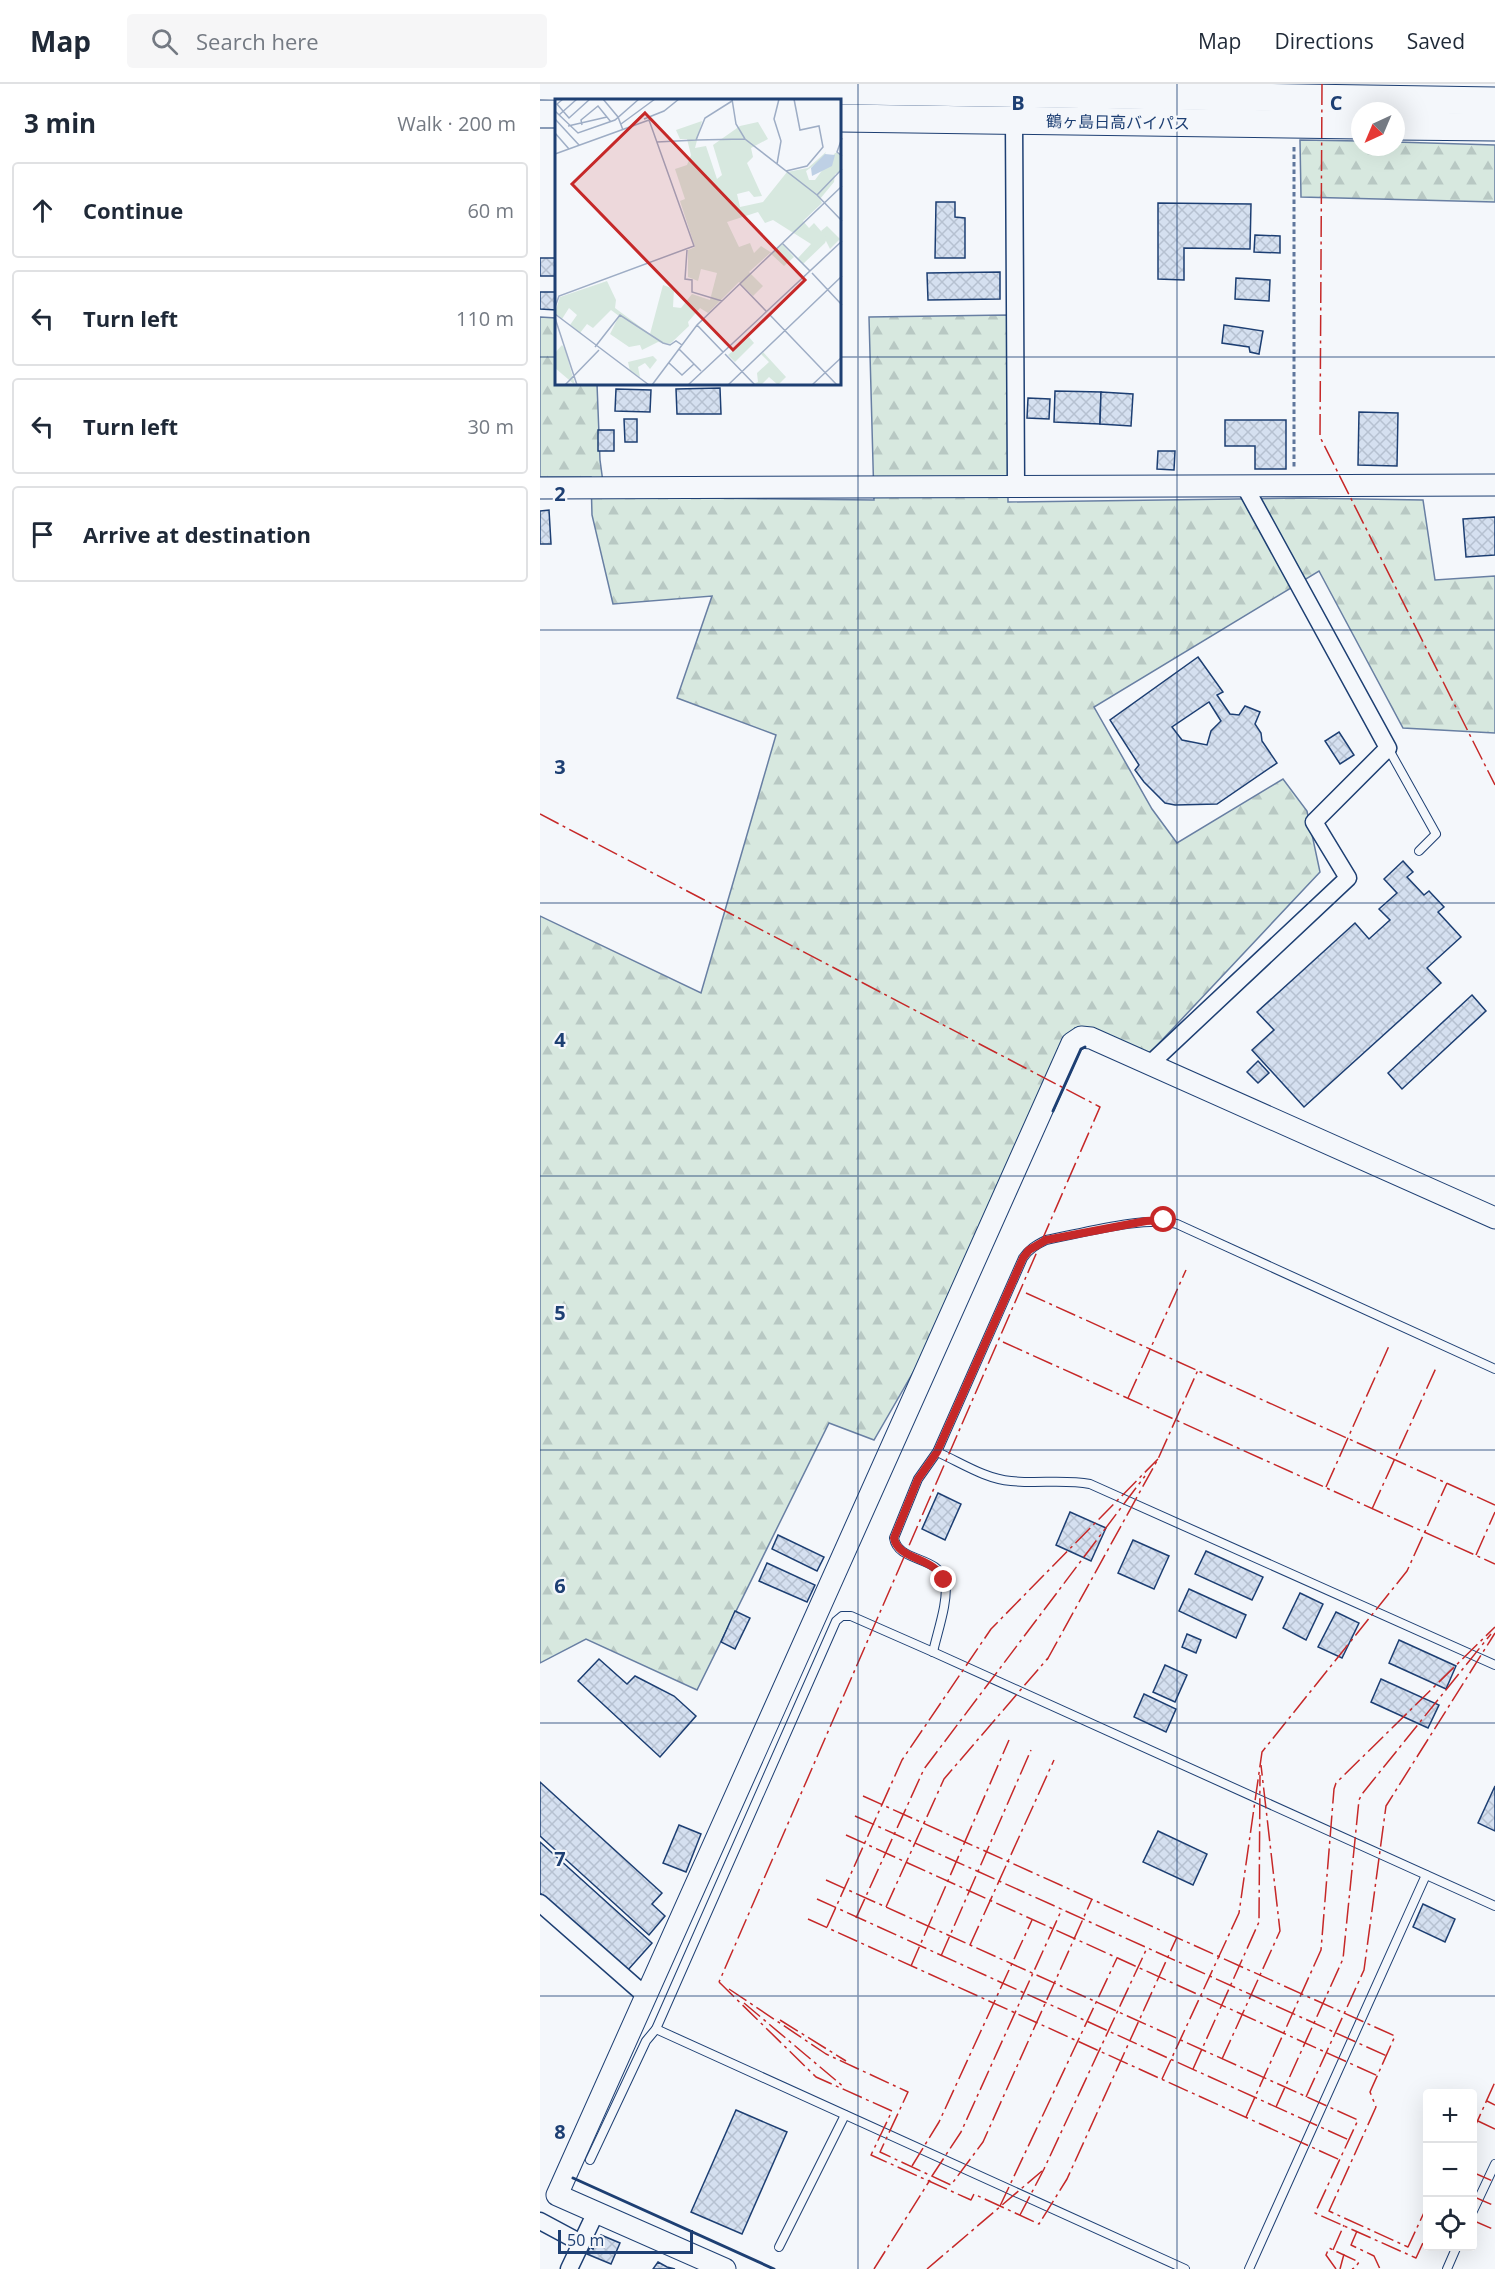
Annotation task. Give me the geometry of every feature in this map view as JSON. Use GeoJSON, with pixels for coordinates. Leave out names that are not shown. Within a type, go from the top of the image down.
{"type":"FeatureCollection","features":[{"type":"Feature","properties":{"kind":"highway","name":"鶴ヶ島日高バイパス"},"geometry":{"type":"LineString","coordinates":[[540,86],[1013,89],[1495,101]]}},
{"type":"Feature","properties":{"kind":"highway","name":"鶴ヶ島日高バイパス"},"geometry":{"type":"LineString","coordinates":[[842,118],[1351,125]]}},
{"type":"Feature","properties":{"kind":"highway"},"geometry":{"type":"LineString","coordinates":[[1405,126],[1495,127]]}},
{"type":"Feature","properties":{"kind":"street"},"geometry":{"type":"LineString","coordinates":[[1014,120],[1016,485]]}},
{"type":"Feature","properties":{"kind":"street"},"geometry":{"type":"LineString","coordinates":[[1151,1064],[1348,878],[1314,822],[1388,748],[1244,485]]}},
{"type":"Feature","properties":{"kind":"street"},"geometry":{"type":"LineString","coordinates":[[540,488],[1495,485]]}},
{"type":"Feature","properties":{"kind":"street"},"geometry":{"type":"LineString","coordinates":[[725,2269],[557,2195],[1072,1043],[1081,1037],[1091,1038],[1495,1218]]}},
{"type":"Feature","properties":{"kind":"street"},"geometry":{"type":"LineString","coordinates":[[540,1903],[646,1997]]}},
{"type":"Feature","properties":{"kind":"street"},"geometry":{"type":"LineString","coordinates":[[569,2269],[596,2212]]}},
{"type":"Feature","properties":{"kind":"street"},"geometry":{"type":"LineString","coordinates":[[540,2221],[581,2243]]}},
{"type":"Feature","properties":{"kind":"lane"},"geometry":{"type":"LineString","coordinates":[[1388,748],[1436,834],[1419,851]]}},
{"type":"Feature","properties":{"kind":"lane"},"geometry":{"type":"LineString","coordinates":[[933,1652],[946,1591],[944,1580],[941,1572],[934,1566],[900,1550],[894,1538],[918,1479],[937,1452],[1023,1258],[1029,1250],[1046,1240],[1146,1221],[1164,1220],[1495,1369]]}},
{"type":"Feature","properties":{"kind":"lane"},"geometry":{"type":"LineString","coordinates":[[937,1452],[992,1477],[1010,1481],[1075,1481],[1090,1484],[1495,1665]]}},
{"type":"Feature","properties":{"kind":"lane"},"geometry":{"type":"LineString","coordinates":[[590,2160],[646,2040],[656,2029],[836,1621],[842,1616],[851,1616],[933,1652],[1495,1906]]}},
{"type":"Feature","properties":{"kind":"lane"},"geometry":{"type":"LineString","coordinates":[[1249,2269],[1426,1875]]}},
{"type":"Feature","properties":{"kind":"lane"},"geometry":{"type":"LineString","coordinates":[[656,2029],[1185,2269]]}},
{"type":"Feature","properties":{"kind":"lane"},"geometry":{"type":"LineString","coordinates":[[779,2247],[845,2115]]}},
{"type":"Feature","properties":{"kind":"lane"},"geometry":{"type":"LineString","coordinates":[[1477,2204],[1495,2164]]}},
{"type":"Feature","properties":{"kind":"lane"},"geometry":{"type":"LineString","coordinates":[[1447,2269],[1455,2251]]}},
{"type":"Feature","properties":{"kind":"path"},"geometry":{"type":"LineString","coordinates":[[1294,124],[1294,485]]}},
{"type":"Feature","properties":{"kind":"green space"},"geometry":{"type":"Polygon","coordinates":[[[1300,140],[1351,141],[1351,156],[1405,156],[1405,142],[1495,145],[1495,202],[1301,197],[1300,140]]]}},
{"type":"Feature","properties":{"kind":"green space"},"geometry":{"type":"Polygon","coordinates":[[[1007,315],[1008,502],[1300,498],[1423,500],[1435,580],[1495,576],[1495,733],[1403,728],[1319,571],[1094,707],[1152,809],[1177,843],[1283,779],[1307,811],[1320,872],[1148,1055],[1075,1028],[930,1343],[874,1440],[829,1423],[697,1690],[586,1639],[540,1663],[540,916],[701,993],[776,735],[677,698],[712,596],[613,604],[592,515],[591,477],[540,477],[540,317],[555,318],[555,386],[597,386],[600,460],[605,497],[874,500],[869,317],[1007,315]]]}},
{"type":"Feature","properties":{"kind":"building"},"geometry":{"type":"Polygon","coordinates":[[[936,202],[955,202],[955,217],[965,218],[965,258],[935,258],[936,202]]]}},
{"type":"Feature","properties":{"kind":"building"},"geometry":{"type":"Polygon","coordinates":[[[1158,203],[1251,204],[1250,249],[1184,248],[1184,280],[1158,279],[1158,203]]]}},
{"type":"Feature","properties":{"kind":"building"},"geometry":{"type":"Polygon","coordinates":[[[1255,235],[1280,236],[1280,253],[1254,252],[1255,235]]]}},
{"type":"Feature","properties":{"kind":"building"},"geometry":{"type":"Polygon","coordinates":[[[540,258],[555,258],[555,276],[540,276],[540,258]]]}},
{"type":"Feature","properties":{"kind":"building"},"geometry":{"type":"Polygon","coordinates":[[[1000,272],[1000,299],[928,300],[927,273],[1000,272]]]}},
{"type":"Feature","properties":{"kind":"building"},"geometry":{"type":"Polygon","coordinates":[[[1236,278],[1270,280],[1269,301],[1235,299],[1236,278]]]}},
{"type":"Feature","properties":{"kind":"building"},"geometry":{"type":"Polygon","coordinates":[[[540,292],[555,292],[555,310],[540,309],[540,292]]]}},
{"type":"Feature","properties":{"kind":"building"},"geometry":{"type":"Polygon","coordinates":[[[1224,325],[1263,331],[1259,354],[1250,352],[1249,347],[1222,343],[1224,325]]]}},
{"type":"Feature","properties":{"kind":"building"},"geometry":{"type":"Polygon","coordinates":[[[720,388],[721,414],[677,414],[676,389],[720,388]]]}},
{"type":"Feature","properties":{"kind":"building"},"geometry":{"type":"Polygon","coordinates":[[[616,389],[651,390],[650,412],[615,411],[616,389]]]}},
{"type":"Feature","properties":{"kind":"building"},"geometry":{"type":"Polygon","coordinates":[[[1055,391],[1101,392],[1100,424],[1054,422],[1055,391]]]}},
{"type":"Feature","properties":{"kind":"building"},"geometry":{"type":"Polygon","coordinates":[[[1101,392],[1133,394],[1131,426],[1100,424],[1101,392]]]}},
{"type":"Feature","properties":{"kind":"building"},"geometry":{"type":"Polygon","coordinates":[[[1028,398],[1050,399],[1049,419],[1027,418],[1028,398]]]}},
{"type":"Feature","properties":{"kind":"building"},"geometry":{"type":"Polygon","coordinates":[[[1359,412],[1398,413],[1397,466],[1358,465],[1359,412]]]}},
{"type":"Feature","properties":{"kind":"building"},"geometry":{"type":"Polygon","coordinates":[[[624,419],[637,419],[637,442],[625,442],[624,419]]]}},
{"type":"Feature","properties":{"kind":"building"},"geometry":{"type":"Polygon","coordinates":[[[1225,420],[1286,420],[1286,469],[1255,469],[1255,446],[1225,446],[1225,420]]]}},
{"type":"Feature","properties":{"kind":"building"},"geometry":{"type":"Polygon","coordinates":[[[598,430],[614,430],[614,451],[598,451],[598,430]]]}},
{"type":"Feature","properties":{"kind":"building"},"geometry":{"type":"Polygon","coordinates":[[[1158,451],[1175,451],[1174,470],[1157,469],[1158,451]]]}},
{"type":"Feature","properties":{"kind":"building"},"geometry":{"type":"Polygon","coordinates":[[[549,510],[551,544],[540,544],[540,511],[549,510]]]}},
{"type":"Feature","properties":{"kind":"building"},"geometry":{"type":"Polygon","coordinates":[[[1495,517],[1495,555],[1466,557],[1463,519],[1495,517]]]}},
{"type":"Feature","properties":{"kind":"building"},"geometry":{"type":"Polygon","coordinates":[[[1198,657],[1223,692],[1217,695],[1230,714],[1239,715],[1245,706],[1260,712],[1255,724],[1261,733],[1262,741],[1277,763],[1217,804],[1175,805],[1165,803],[1135,770],[1139,765],[1110,720],[1198,657]],[[1209,702],[1172,727],[1182,740],[1207,745],[1211,731],[1221,721],[1209,702]]]}},
{"type":"Feature","properties":{"kind":"building"},"geometry":{"type":"Polygon","coordinates":[[[1339,732],[1354,755],[1340,764],[1325,741],[1339,732]]]}},
{"type":"Feature","properties":{"kind":"building"},"geometry":{"type":"Polygon","coordinates":[[[1403,861],[1413,872],[1407,877],[1424,895],[1429,891],[1444,907],[1438,912],[1461,937],[1427,968],[1441,983],[1304,1107],[1252,1050],[1274,1030],[1257,1012],[1355,923],[1369,939],[1390,920],[1379,909],[1397,893],[1384,879],[1403,861]]]}},
{"type":"Feature","properties":{"kind":"building"},"geometry":{"type":"Polygon","coordinates":[[[1472,995],[1486,1011],[1402,1089],[1388,1073],[1472,995]]]}},
{"type":"Feature","properties":{"kind":"building"},"geometry":{"type":"Polygon","coordinates":[[[1258,1061],[1269,1073],[1258,1083],[1247,1072],[1258,1061]]]}},
{"type":"Feature","properties":{"kind":"building"},"geometry":{"type":"Polygon","coordinates":[[[938,1493],[961,1504],[945,1540],[922,1529],[938,1493]]]}},
{"type":"Feature","properties":{"kind":"building"},"geometry":{"type":"Polygon","coordinates":[[[1070,1512],[1106,1528],[1091,1561],[1056,1545],[1070,1512]]]}},
{"type":"Feature","properties":{"kind":"building"},"geometry":{"type":"Polygon","coordinates":[[[778,1535],[824,1557],[817,1571],[772,1549],[778,1535]]]}},
{"type":"Feature","properties":{"kind":"building"},"geometry":{"type":"Polygon","coordinates":[[[1133,1540],[1169,1556],[1154,1589],[1118,1573],[1133,1540]]]}},
{"type":"Feature","properties":{"kind":"building"},"geometry":{"type":"Polygon","coordinates":[[[1206,1551],[1263,1577],[1252,1600],[1195,1574],[1206,1551]]]}},
{"type":"Feature","properties":{"kind":"building"},"geometry":{"type":"Polygon","coordinates":[[[767,1563],[815,1585],[807,1602],[759,1581],[767,1563]]]}},
{"type":"Feature","properties":{"kind":"building"},"geometry":{"type":"Polygon","coordinates":[[[1189,1589],[1246,1615],[1236,1638],[1179,1611],[1189,1589]]]}},
{"type":"Feature","properties":{"kind":"building"},"geometry":{"type":"Polygon","coordinates":[[[1300,1593],[1323,1604],[1306,1640],[1283,1628],[1300,1593]]]}},
{"type":"Feature","properties":{"kind":"building"},"geometry":{"type":"Polygon","coordinates":[[[735,1611],[750,1618],[735,1649],[721,1642],[735,1611]]]}},
{"type":"Feature","properties":{"kind":"building"},"geometry":{"type":"Polygon","coordinates":[[[1336,1612],[1359,1623],[1342,1658],[1318,1647],[1336,1612]]]}},
{"type":"Feature","properties":{"kind":"building"},"geometry":{"type":"Polygon","coordinates":[[[1187,1634],[1201,1640],[1196,1653],[1182,1647],[1187,1634]]]}},
{"type":"Feature","properties":{"kind":"building"},"geometry":{"type":"Polygon","coordinates":[[[1399,1640],[1456,1666],[1446,1689],[1389,1663],[1399,1640]]]}},
{"type":"Feature","properties":{"kind":"building"},"geometry":{"type":"Polygon","coordinates":[[[599,1659],[627,1684],[635,1676],[674,1696],[696,1716],[660,1757],[578,1681],[599,1659]]]}},
{"type":"Feature","properties":{"kind":"building"},"geometry":{"type":"Polygon","coordinates":[[[1165,1665],[1187,1675],[1175,1702],[1153,1692],[1165,1665]]]}},
{"type":"Feature","properties":{"kind":"building"},"geometry":{"type":"Polygon","coordinates":[[[1381,1679],[1439,1705],[1428,1728],[1371,1702],[1381,1679]]]}},
{"type":"Feature","properties":{"kind":"building"},"geometry":{"type":"Polygon","coordinates":[[[1144,1694],[1176,1709],[1166,1732],[1134,1717],[1144,1694]]]}},
{"type":"Feature","properties":{"kind":"building"},"geometry":{"type":"Polygon","coordinates":[[[540,1782],[662,1893],[652,1904],[665,1916],[649,1935],[540,1836],[540,1782]]]}},
{"type":"Feature","properties":{"kind":"building"},"geometry":{"type":"Polygon","coordinates":[[[1495,1786],[1495,1831],[1478,1823],[1495,1786]]]}},
{"type":"Feature","properties":{"kind":"building"},"geometry":{"type":"Polygon","coordinates":[[[679,1825],[701,1834],[686,1872],[663,1863],[679,1825]]]}},
{"type":"Feature","properties":{"kind":"building"},"geometry":{"type":"Polygon","coordinates":[[[1158,1831],[1207,1854],[1193,1885],[1143,1862],[1158,1831]]]}},
{"type":"Feature","properties":{"kind":"building"},"geometry":{"type":"Polygon","coordinates":[[[540,1842],[652,1943],[627,1971],[540,1893],[540,1842]]]}},
{"type":"Feature","properties":{"kind":"building"},"geometry":{"type":"Polygon","coordinates":[[[1423,1904],[1455,1919],[1445,1942],[1413,1927],[1423,1904]]]}},
{"type":"Feature","properties":{"kind":"building"},"geometry":{"type":"Polygon","coordinates":[[[736,2110],[787,2132],[742,2234],[691,2212],[736,2110]]]}},
{"type":"Feature","properties":{"kind":"building"},"geometry":{"type":"Polygon","coordinates":[[[601,2235],[620,2243],[611,2264],[587,2254],[590,2247],[593,2249],[595,2244],[597,2245],[601,2235]]]}},
{"type":"Feature","properties":{"kind":"building"},"geometry":{"type":"Polygon","coordinates":[[[658,2262],[667,2267],[675,2269],[653,2269],[658,2262]]]}},
{"type":"Feature","properties":{"kind":"wall"},"geometry":{"type":"LineString","coordinates":[[1053,1111],[1081,1049],[1085,1047]]}},
{"type":"Feature","properties":{"kind":"wall"},"geometry":{"type":"LineString","coordinates":[[573,2178],[774,2269]]}},
{"type":"Feature","properties":{"kind":"power"},"geometry":{"type":"LineString","coordinates":[[1322,84],[1320,437],[1495,785]]}},
{"type":"Feature","properties":{"kind":"power"},"geometry":{"type":"LineString","coordinates":[[540,814],[1100,1107],[719,1982]]}},
{"type":"Feature","properties":{"kind":"power"},"geometry":{"type":"LineString","coordinates":[[1128,1398],[1186,1270]]}},
{"type":"Feature","properties":{"kind":"power"},"geometry":{"type":"LineString","coordinates":[[1026,1293],[1495,1505]]}},
{"type":"Feature","properties":{"kind":"power"},"geometry":{"type":"LineString","coordinates":[[1003,1342],[1495,1564]]}},
{"type":"Feature","properties":{"kind":"power"},"geometry":{"type":"LineString","coordinates":[[1326,1487],[1389,1346]]}},
{"type":"Feature","properties":{"kind":"power"},"geometry":{"type":"LineString","coordinates":[[1372,1509],[1436,1368]]}},
{"type":"Feature","properties":{"kind":"power"},"geometry":{"type":"LineString","coordinates":[[1047,1660],[1158,1459],[1198,1370]]}},
{"type":"Feature","properties":{"kind":"power"},"geometry":{"type":"LineString","coordinates":[[827,1927],[902,1760],[991,1629],[1158,1459]]}},
{"type":"Feature","properties":{"kind":"power"},"geometry":{"type":"LineString","coordinates":[[856,1918],[924,1769],[1145,1476]]}},
{"type":"Feature","properties":{"kind":"power"},"geometry":{"type":"LineString","coordinates":[[1162,2079],[1239,1913],[1262,1752],[1407,1571],[1447,1483]]}},
{"type":"Feature","properties":{"kind":"power"},"geometry":{"type":"LineString","coordinates":[[1476,1555],[1495,1512]]}},
{"type":"Feature","properties":{"kind":"power"},"geometry":{"type":"LineString","coordinates":[[1246,2117],[1321,1950],[1336,1783],[1495,1627]]}},
{"type":"Feature","properties":{"kind":"power"},"geometry":{"type":"LineString","coordinates":[[1306,2097],[1364,1970],[1386,1806],[1495,1633]]}},
{"type":"Feature","properties":{"kind":"power"},"geometry":{"type":"LineString","coordinates":[[1276,2107],[1343,1959],[1359,1800],[1491,1634]]}},
{"type":"Feature","properties":{"kind":"power"},"geometry":{"type":"LineString","coordinates":[[886,1907],[944,1779],[1048,1658]]}},
{"type":"Feature","properties":{"kind":"power"},"geometry":{"type":"LineString","coordinates":[[911,1966],[1009,1740]]}},
{"type":"Feature","properties":{"kind":"power"},"geometry":{"type":"LineString","coordinates":[[941,1956],[1031,1750]]}},
{"type":"Feature","properties":{"kind":"power"},"geometry":{"type":"LineString","coordinates":[[970,1945],[1054,1760]]}},
{"type":"Feature","properties":{"kind":"power"},"geometry":{"type":"LineString","coordinates":[[1222,2059],[1280,1931],[1261,1765]]}},
{"type":"Feature","properties":{"kind":"power"},"geometry":{"type":"LineString","coordinates":[[1193,2069],[1259,1922],[1260,1775]]}},
{"type":"Feature","properties":{"kind":"power"},"geometry":{"type":"LineString","coordinates":[[863,1796],[1395,2036],[1370,2092],[1376,2107],[1329,2211],[1408,2247],[1423,2215]]}},
{"type":"Feature","properties":{"kind":"power"},"geometry":{"type":"LineString","coordinates":[[855,1816],[1387,2056]]}},
{"type":"Feature","properties":{"kind":"power"},"geometry":{"type":"LineString","coordinates":[[846,1835],[1378,2076]]}},
{"type":"Feature","properties":{"kind":"power"},"geometry":{"type":"LineString","coordinates":[[826,1880],[1358,2120],[1315,2213],[1416,2258],[1423,2243]]}},
{"type":"Feature","properties":{"kind":"power"},"geometry":{"type":"LineString","coordinates":[[817,1899],[1349,2140]]}},
{"type":"Feature","properties":{"kind":"power"},"geometry":{"type":"LineString","coordinates":[[729,1989],[826,2054],[908,2092],[880,2152],[951,2185],[983,2142],[1092,1899]]}},
{"type":"Feature","properties":{"kind":"power"},"geometry":{"type":"LineString","coordinates":[[932,2176],[961,2132],[1062,1909]]}},
{"type":"Feature","properties":{"kind":"power"},"geometry":{"type":"LineString","coordinates":[[808,1919],[1340,2160]]}},
{"type":"Feature","properties":{"kind":"power"},"geometry":{"type":"LineString","coordinates":[[912,2166],[939,2122],[1032,1920]]}},
{"type":"Feature","properties":{"kind":"power"},"geometry":{"type":"LineString","coordinates":[[719,1982],[816,2077],[892,2111],[871,2155],[971,2200],[974,2194],[1039,2224],[1067,2179],[1177,1937]]}},
{"type":"Feature","properties":{"kind":"power"},"geometry":{"type":"LineString","coordinates":[[1020,2215],[1044,2169],[1147,1948]]}},
{"type":"Feature","properties":{"kind":"power"},"geometry":{"type":"LineString","coordinates":[[1000,2206],[1117,1958]]}},
{"type":"Feature","properties":{"kind":"power"},"geometry":{"type":"LineString","coordinates":[[744,2003],[845,2088]]}},
{"type":"Feature","properties":{"kind":"power"},"geometry":{"type":"LineString","coordinates":[[780,2020],[846,2061]]}},
{"type":"Feature","properties":{"kind":"power"},"geometry":{"type":"LineString","coordinates":[[1477,2122],[1495,2082]]}},
{"type":"Feature","properties":{"kind":"power"},"geometry":{"type":"LineString","coordinates":[[1487,2101],[1495,2105]]}},
{"type":"Feature","properties":{"kind":"power"},"geometry":{"type":"LineString","coordinates":[[1478,2121],[1495,2129]]}},
{"type":"Feature","properties":{"kind":"power"},"geometry":{"type":"LineString","coordinates":[[927,2269],[1042,2171]]}},
{"type":"Feature","properties":{"kind":"power"},"geometry":{"type":"LineString","coordinates":[[1477,2174],[1495,2182]]}},
{"type":"Feature","properties":{"kind":"power"},"geometry":{"type":"LineString","coordinates":[[874,2269],[930,2180]]}},
{"type":"Feature","properties":{"kind":"power"},"geometry":{"type":"LineString","coordinates":[[1474,2197],[1495,2206]]}},
{"type":"Feature","properties":{"kind":"power"},"geometry":{"type":"LineString","coordinates":[[1477,2222],[1495,2230]]}},
{"type":"Feature","properties":{"kind":"power"},"geometry":{"type":"LineString","coordinates":[[1333,2250],[1344,2225]]}},
{"type":"Feature","properties":{"kind":"power"},"geometry":{"type":"LineString","coordinates":[[1357,2231],[1351,2245],[1374,2256],[1380,2269]]}},
{"type":"Feature","properties":{"kind":"power"},"geometry":{"type":"LineString","coordinates":[[1336,2269],[1326,2255],[1329,2248],[1359,2262],[1352,2269]]}},
{"type":"Feature","properties":{"kind":"power"},"geometry":{"type":"LineString","coordinates":[[1340,2269],[1344,2254]]}},
{"type":"Feature","properties":{"kind":"route"},"geometry":{"type":"LineString","coordinates":[[944,1580],[941,1572],[934,1566],[900,1550],[894,1538],[918,1479],[937,1452],[1023,1258],[1036,1244],[1046,1240],[1146,1221],[1164,1220]]}}]}
